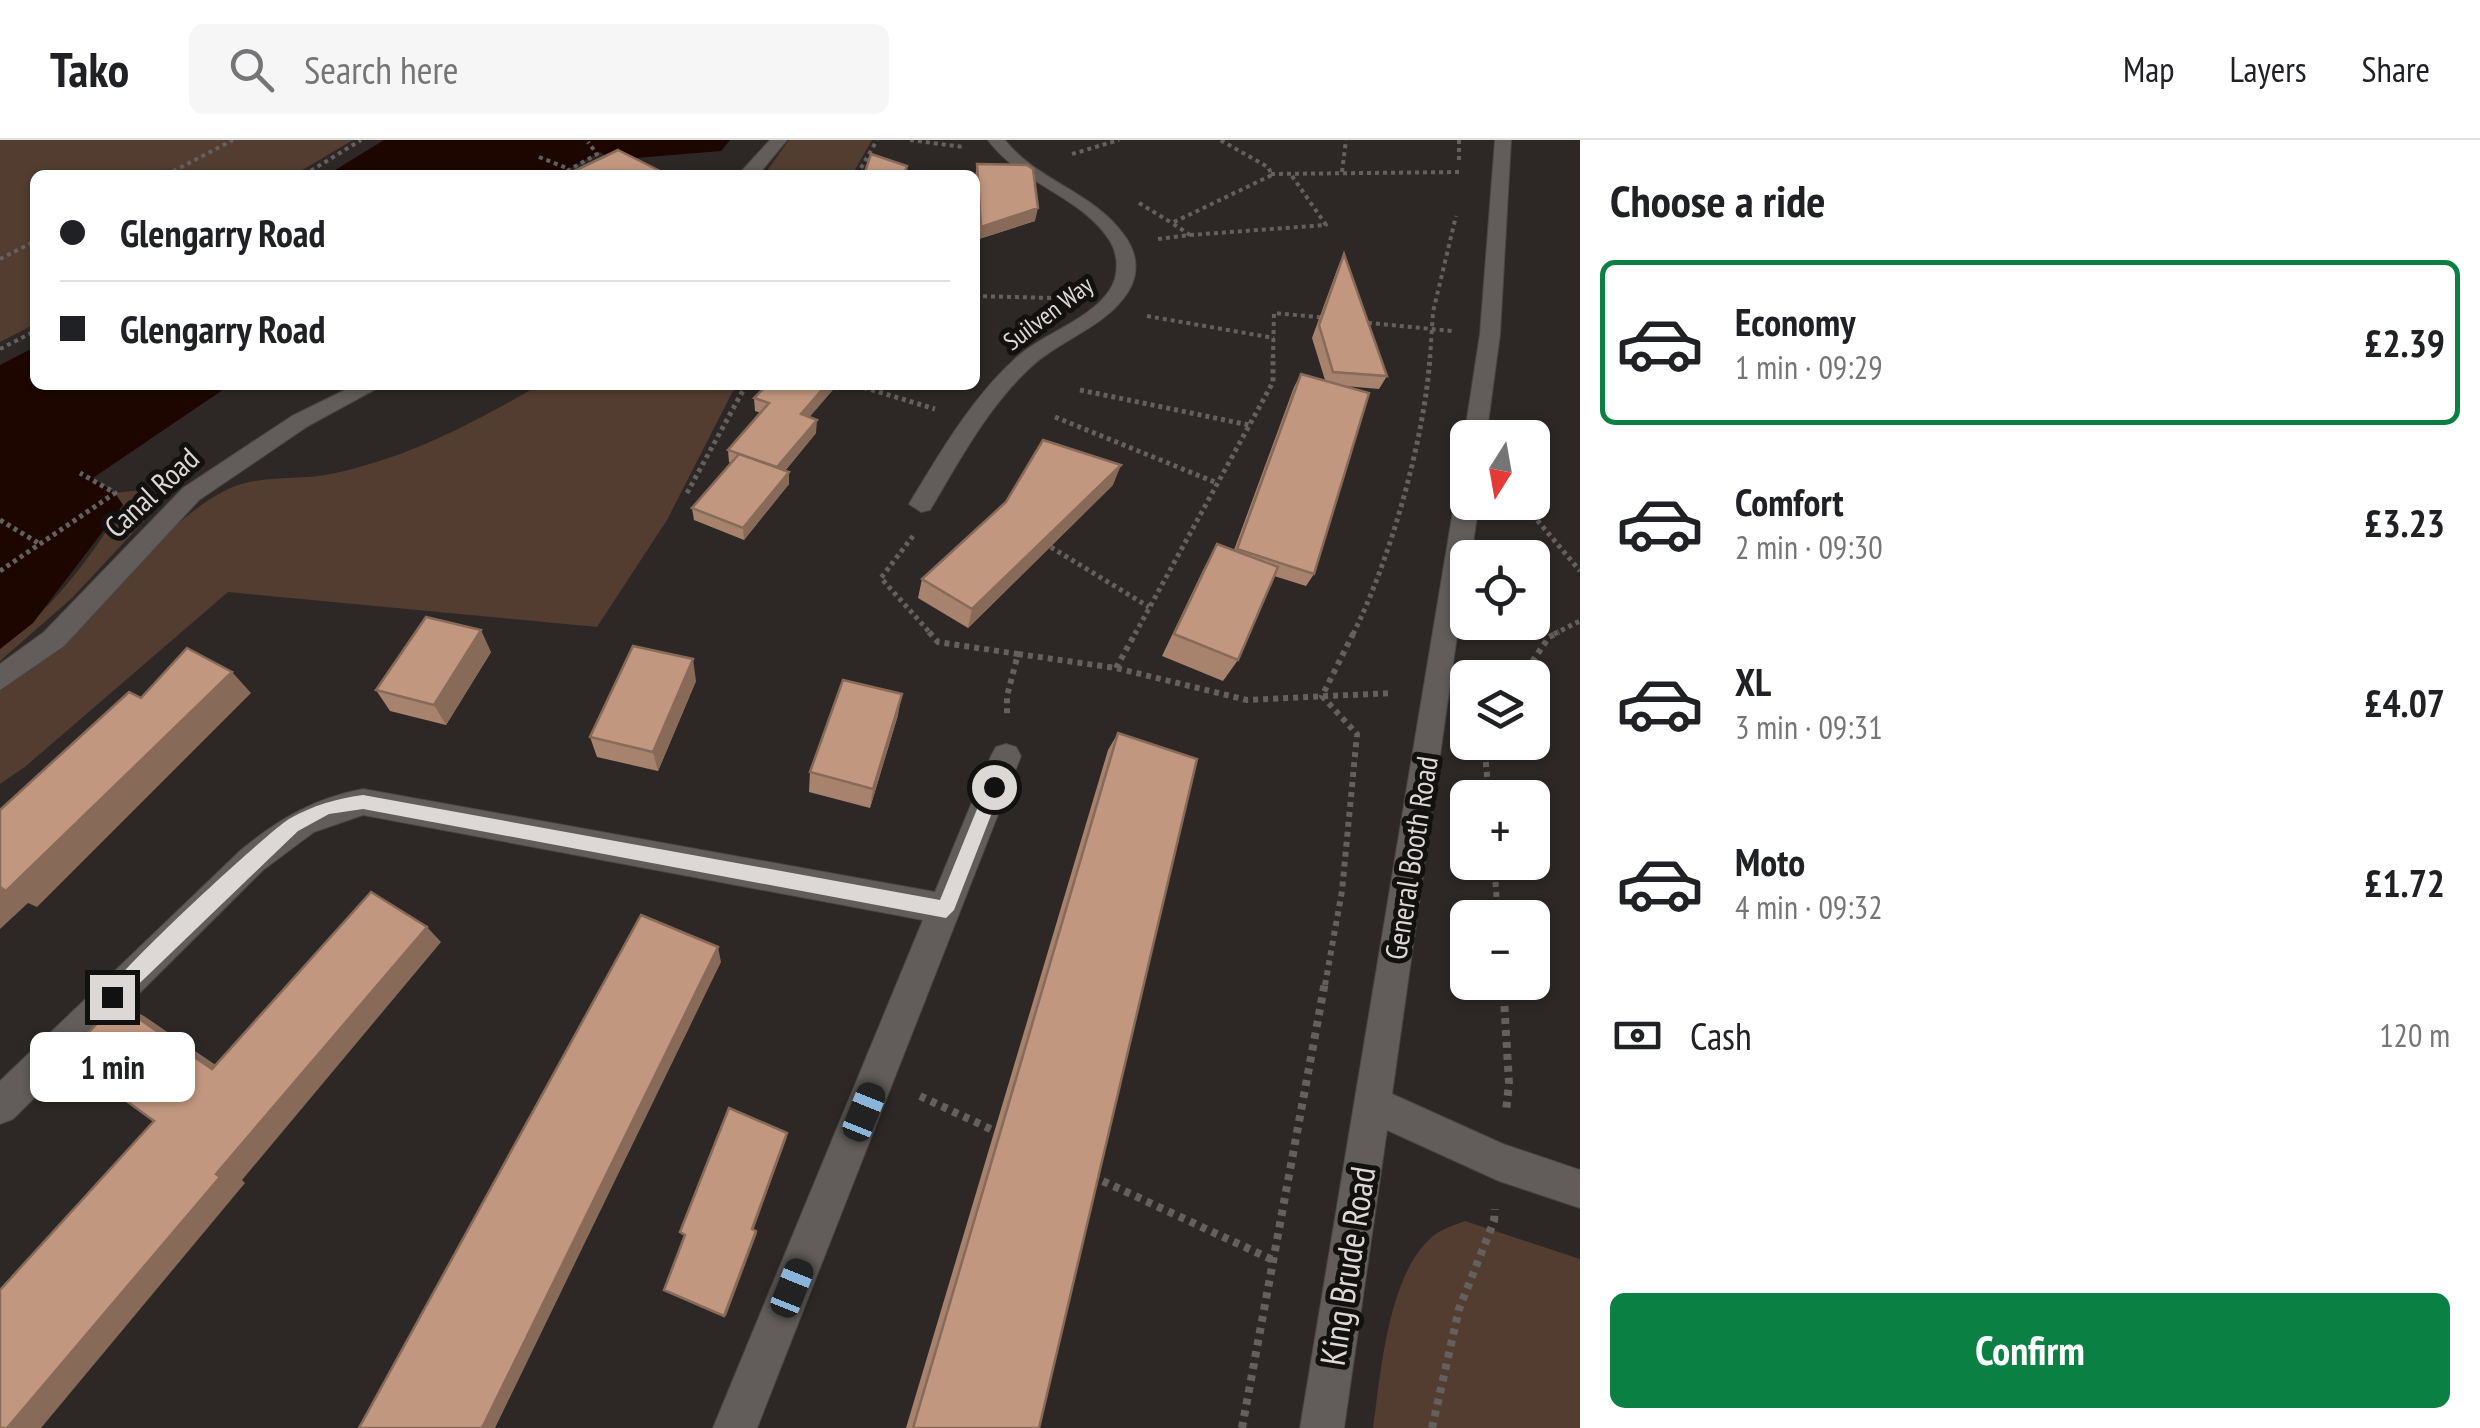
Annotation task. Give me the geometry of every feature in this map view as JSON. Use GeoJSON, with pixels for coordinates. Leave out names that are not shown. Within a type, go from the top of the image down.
{"type":"FeatureCollection","features":[{"type":"Feature","properties":{"kind":"street"},"geometry":{"type":"LineString","coordinates":[[753,170],[779,140]]}},
{"type":"Feature","properties":{"kind":"street"},"geometry":{"type":"LineString","coordinates":[[996,140],[1025,169],[1096,216],[1121,243]]}},
{"type":"Feature","properties":{"kind":"street"},"geometry":{"type":"LineString","coordinates":[[1478,420],[1490,334],[1503,140]]}},
{"type":"Feature","properties":{"kind":"street","name":"Suilven Way"},"geometry":{"type":"LineString","coordinates":[[921,504],[996,390],[1044,345],[1109,304],[1126,274],[1121,243]]}},
{"type":"Feature","properties":{"kind":"street","name":"Canal Road"},"geometry":{"type":"LineString","coordinates":[[0,679],[54,639],[192,494],[300,421],[362,390]]}},
{"type":"Feature","properties":{"kind":"street","name":"General Booth Road"},"geometry":{"type":"LineString","coordinates":[[1374,1104],[1464,520]]}},
{"type":"Feature","properties":{"kind":"street"},"geometry":{"type":"LineString","coordinates":[[736,1428],[1006,756]]}},
{"type":"Feature","properties":{"kind":"street"},"geometry":{"type":"LineString","coordinates":[[0,1106],[252,860],[292,826],[327,808],[363,802],[946,910]]}},
{"type":"Feature","properties":{"kind":"street"},"geometry":{"type":"LineString","coordinates":[[1374,1104],[1499,1162],[1580,1188]]}},
{"type":"Feature","properties":{"kind":"street","name":"King Brude Road"},"geometry":{"type":"LineString","coordinates":[[1322,1428],[1374,1104]]}},
{"type":"Feature","properties":{"kind":"path"},"geometry":{"type":"LineString","coordinates":[[176,170],[233,140]]}},
{"type":"Feature","properties":{"kind":"path"},"geometry":{"type":"LineString","coordinates":[[312,170],[361,140]]}},
{"type":"Feature","properties":{"kind":"path"},"geometry":{"type":"LineString","coordinates":[[860,170],[877,140]]}},
{"type":"Feature","properties":{"kind":"path"},"geometry":{"type":"LineString","coordinates":[[910,140],[966,148]]}},
{"type":"Feature","properties":{"kind":"path"},"geometry":{"type":"LineString","coordinates":[[1220,140],[1268,166],[1271,174]]}},
{"type":"Feature","properties":{"kind":"path"},"geometry":{"type":"LineString","coordinates":[[1342,172],[1346,140]]}},
{"type":"Feature","properties":{"kind":"path"},"geometry":{"type":"LineString","coordinates":[[1458,140],[1459,188]]}},
{"type":"Feature","properties":{"kind":"path"},"geometry":{"type":"LineString","coordinates":[[539,158],[570,170],[597,154],[588,142]]}},
{"type":"Feature","properties":{"kind":"path"},"geometry":{"type":"LineString","coordinates":[[1190,235],[1172,223],[1271,174],[1459,172]]}},
{"type":"Feature","properties":{"kind":"path"},"geometry":{"type":"LineString","coordinates":[[1121,243],[1326,225],[1290,173]]}},
{"type":"Feature","properties":{"kind":"path"},"geometry":{"type":"LineString","coordinates":[[1322,696],[1375,591],[1427,401],[1432,329],[1458,206]]}},
{"type":"Feature","properties":{"kind":"path"},"geometry":{"type":"LineString","coordinates":[[0,259],[30,244]]}},
{"type":"Feature","properties":{"kind":"path"},"geometry":{"type":"LineString","coordinates":[[980,296],[1089,299],[1127,312],[1274,338]]}},
{"type":"Feature","properties":{"kind":"path"},"geometry":{"type":"LineString","coordinates":[[1116,668],[1273,382],[1274,313],[1333,319]]}},
{"type":"Feature","properties":{"kind":"path"},"geometry":{"type":"LineString","coordinates":[[1353,321],[1490,334]]}},
{"type":"Feature","properties":{"kind":"path"},"geometry":{"type":"LineString","coordinates":[[0,349],[30,333]]}},
{"type":"Feature","properties":{"kind":"path"},"geometry":{"type":"LineString","coordinates":[[687,493],[743,390]]}},
{"type":"Feature","properties":{"kind":"path"},"geometry":{"type":"LineString","coordinates":[[873,390],[906,400]]}},
{"type":"Feature","properties":{"kind":"path"},"geometry":{"type":"LineString","coordinates":[[1080,390],[1249,425]]}},
{"type":"Feature","properties":{"kind":"path"},"geometry":{"type":"LineString","coordinates":[[1056,418],[1217,483]]}},
{"type":"Feature","properties":{"kind":"path"},"geometry":{"type":"LineString","coordinates":[[0,571],[114,493],[80,473]]}},
{"type":"Feature","properties":{"kind":"path"},"geometry":{"type":"LineString","coordinates":[[921,504],[926,518],[881,578],[938,642],[1116,668],[1247,700],[1437,691]]}},
{"type":"Feature","properties":{"kind":"path"},"geometry":{"type":"LineString","coordinates":[[0,520],[40,544]]}},
{"type":"Feature","properties":{"kind":"path"},"geometry":{"type":"LineString","coordinates":[[1537,520],[1580,571]]}},
{"type":"Feature","properties":{"kind":"path"},"geometry":{"type":"LineString","coordinates":[[1030,534],[1149,608]]}},
{"type":"Feature","properties":{"kind":"path"},"geometry":{"type":"LineString","coordinates":[[1534,660],[1549,638],[1580,621]]}},
{"type":"Feature","properties":{"kind":"path"},"geometry":{"type":"LineString","coordinates":[[1006,756],[1006,696],[1018,654]]}},
{"type":"Feature","properties":{"kind":"path"},"geometry":{"type":"LineString","coordinates":[[1242,1428],[1342,891],[1356,734],[1322,696]]}},
{"type":"Feature","properties":{"kind":"path"},"geometry":{"type":"LineString","coordinates":[[878,1077],[1004,1135]]}},
{"type":"Feature","properties":{"kind":"path"},"geometry":{"type":"LineString","coordinates":[[1076,1168],[1273,1260]]}},
{"type":"Feature","properties":{"kind":"shaded area"},"geometry":{"type":"Polygon","coordinates":[[[0,140],[353,140],[302,170],[30,170],[30,327],[0,342],[0,140]]]}},
{"type":"Feature","properties":{"kind":"shaded area"},"geometry":{"type":"Polygon","coordinates":[[[384,140],[730,140],[721,151],[612,160],[600,152],[567,170],[335,170],[384,140]]]}},
{"type":"Feature","properties":{"kind":"shaded area"},"geometry":{"type":"Polygon","coordinates":[[[789,140],[872,140],[855,170],[768,170],[789,140]]]}},
{"type":"Feature","properties":{"kind":"shaded area"},"geometry":{"type":"Polygon","coordinates":[[[30,350],[30,390],[223,390],[93,478],[115,493],[123,505],[33,623],[0,649],[0,365],[30,350]]]}},
{"type":"Feature","properties":{"kind":"shaded area"},"geometry":{"type":"Polygon","coordinates":[[[530,390],[733,390],[667,520],[597,627],[228,592],[0,784],[0,691],[75,630],[190,514],[238,485],[359,467],[464,426],[530,390]]]}},
{"type":"Feature","properties":{"kind":"shaded area"},"geometry":{"type":"Polygon","coordinates":[[[141,490],[159,497],[156,508],[72,598],[0,661],[0,649],[52,601],[97,545],[122,505],[115,493],[141,490]]]}},
{"type":"Feature","properties":{"kind":"shaded area"},"geometry":{"type":"Polygon","coordinates":[[[1465,1221],[1580,1259],[1580,1428],[1373,1428],[1390,1323],[1407,1270],[1437,1233],[1465,1221]]]}},
{"type":"Feature","properties":{"kind":"building"},"geometry":{"type":"Polygon","coordinates":[[[618,150],[658,170],[576,170],[618,150]]]}},
{"type":"Feature","properties":{"kind":"building"},"geometry":{"type":"Polygon","coordinates":[[[871,154],[907,166],[906,170],[866,170],[871,154]]]}},
{"type":"Feature","properties":{"kind":"building"},"geometry":{"type":"Polygon","coordinates":[[[977,164],[1027,165],[1033,169],[1038,208],[981,227],[977,164]]]}},
{"type":"Feature","properties":{"kind":"building"},"geometry":{"type":"Polygon","coordinates":[[[1344,254],[1387,376],[1333,372],[1319,325],[1344,254]]]}},
{"type":"Feature","properties":{"kind":"building"},"geometry":{"type":"Polygon","coordinates":[[[1301,374],[1369,393],[1314,574],[1237,549],[1301,374]]]}},
{"type":"Feature","properties":{"kind":"building"},"geometry":{"type":"Polygon","coordinates":[[[762,390],[822,390],[801,414],[817,420],[777,467],[728,450],[769,403],[754,398],[762,390]]]}},
{"type":"Feature","properties":{"kind":"building"},"geometry":{"type":"Polygon","coordinates":[[[1043,440],[1121,465],[972,609],[922,579],[1006,502],[1043,440]]]}},
{"type":"Feature","properties":{"kind":"building"},"geometry":{"type":"Polygon","coordinates":[[[739,454],[789,472],[743,528],[692,508],[739,454]]]}},
{"type":"Feature","properties":{"kind":"building"},"geometry":{"type":"Polygon","coordinates":[[[1217,544],[1278,567],[1238,660],[1174,634],[1217,544]]]}},
{"type":"Feature","properties":{"kind":"building"},"geometry":{"type":"Polygon","coordinates":[[[426,617],[481,630],[434,705],[376,690],[426,617]]]}},
{"type":"Feature","properties":{"kind":"building"},"geometry":{"type":"Polygon","coordinates":[[[633,646],[693,659],[653,752],[590,737],[633,646]]]}},
{"type":"Feature","properties":{"kind":"building"},"geometry":{"type":"Polygon","coordinates":[[[187,648],[232,672],[6,891],[0,887],[0,810],[129,692],[141,698],[187,648]]]}},
{"type":"Feature","properties":{"kind":"building"},"geometry":{"type":"Polygon","coordinates":[[[843,680],[902,694],[873,789],[810,772],[843,680]]]}},
{"type":"Feature","properties":{"kind":"building"},"geometry":{"type":"Polygon","coordinates":[[[1118,733],[1197,759],[1039,1428],[913,1428],[1118,733]]]}},
{"type":"Feature","properties":{"kind":"building"},"geometry":{"type":"Polygon","coordinates":[[[371,892],[427,927],[216,1174],[220,1177],[7,1428],[0,1428],[0,1290],[154,1121],[66,1057],[116,1003],[212,1069],[371,892]]]}},
{"type":"Feature","properties":{"kind":"building"},"geometry":{"type":"Polygon","coordinates":[[[641,915],[718,947],[482,1428],[359,1428],[641,915]]]}},
{"type":"Feature","properties":{"kind":"building"},"geometry":{"type":"Polygon","coordinates":[[[729,1108],[787,1133],[724,1316],[664,1290],[685,1235],[680,1232],[729,1108]]]}},
{"type":"Feature","properties":{"kind":"route"},"geometry":{"type":"LineString","coordinates":[[112,997],[252,860],[292,826],[327,808],[363,802],[946,910],[994,787]]}}]}
